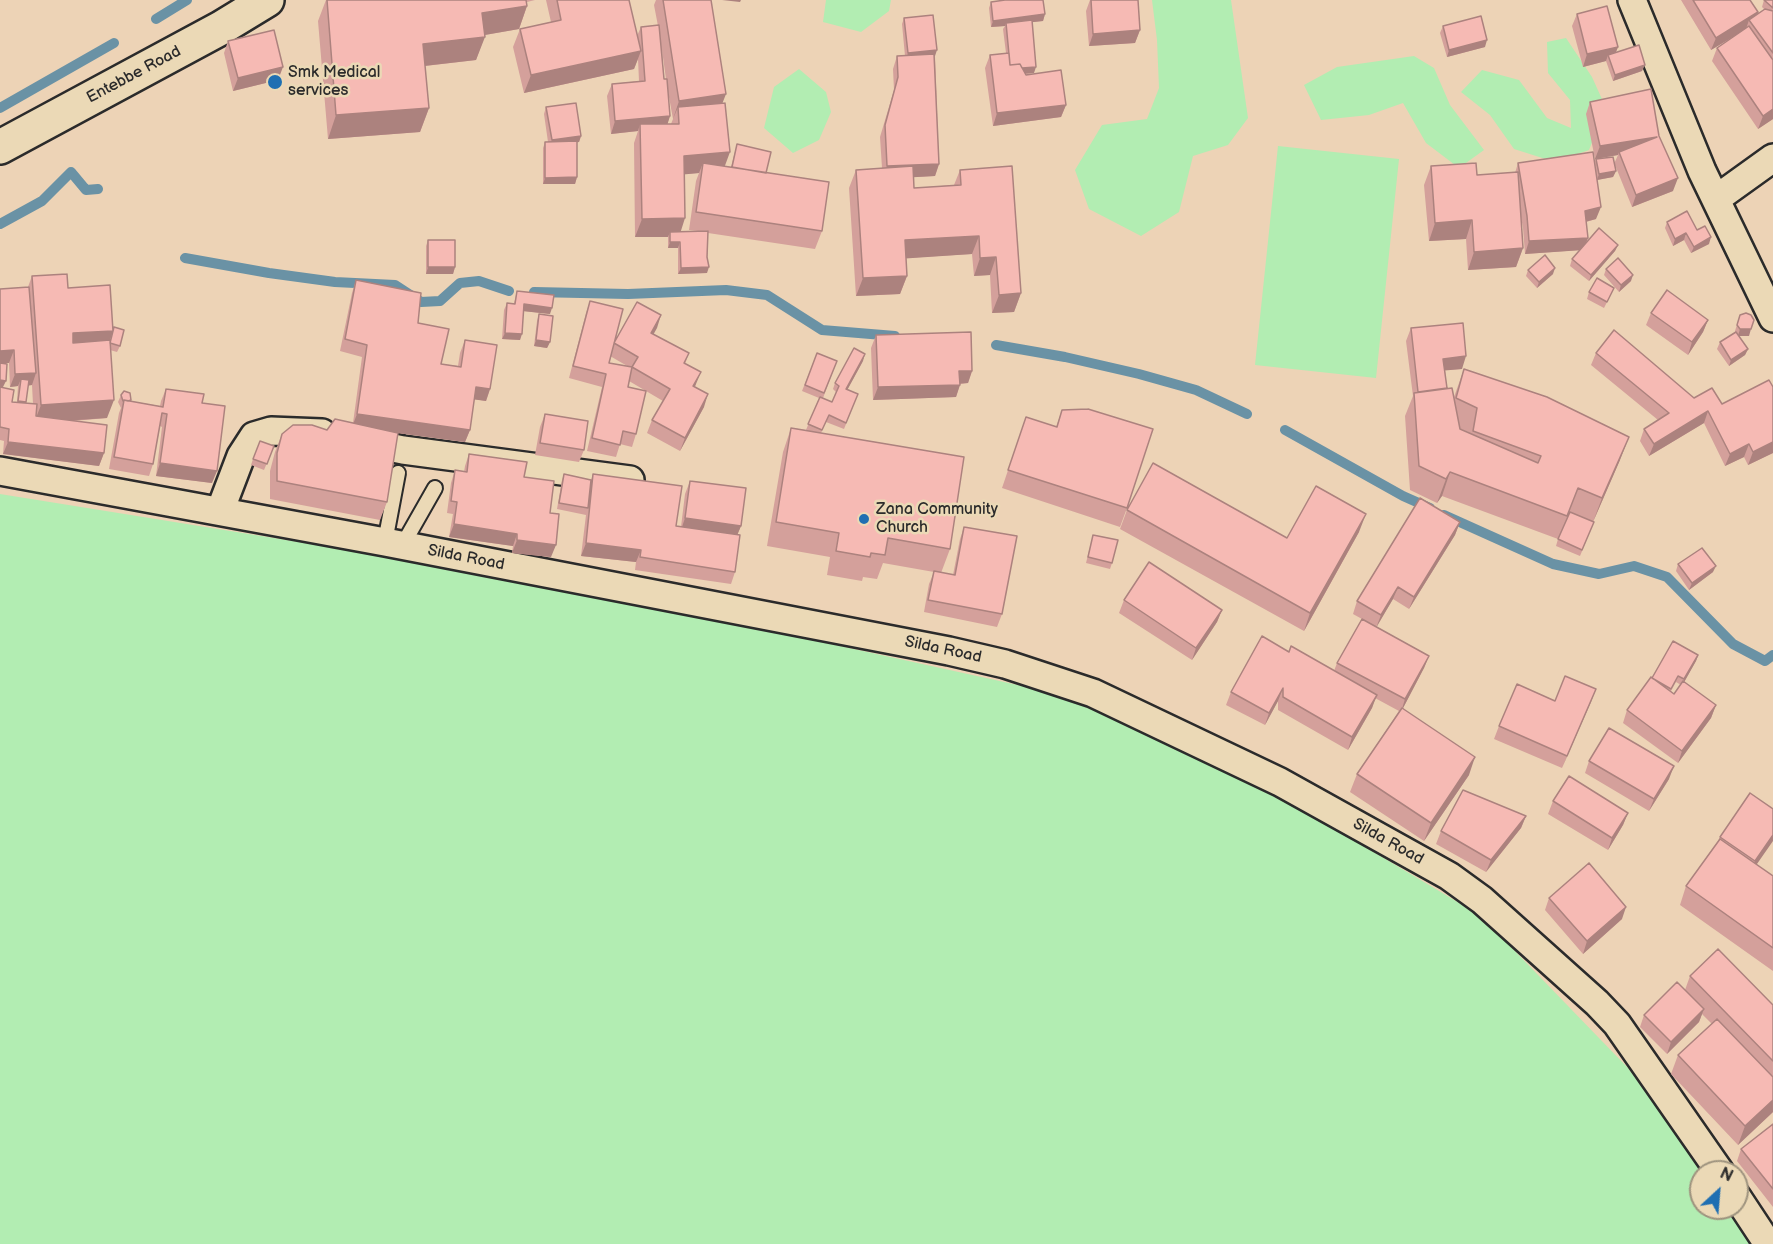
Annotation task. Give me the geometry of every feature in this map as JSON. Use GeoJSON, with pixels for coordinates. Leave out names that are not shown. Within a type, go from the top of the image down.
{"type":"FeatureCollection","features":[{"type":"Feature","properties":{"kind":"main road","name":"Entebbe Road"},"geometry":{"type":"LineString","coordinates":[[0,147],[221,28],[267,0]]}},
{"type":"Feature","properties":{"kind":"street"},"geometry":{"type":"LineString","coordinates":[[1632,0],[1702,171],[1773,318]]}},
{"type":"Feature","properties":{"kind":"street"},"geometry":{"type":"LineString","coordinates":[[1716,199],[1773,158]]}},
{"type":"Feature","properties":{"kind":"street"},"geometry":{"type":"LineString","coordinates":[[220,512],[241,456],[254,436],[271,431],[312,432],[403,450],[653,483]]}},
{"type":"Feature","properties":{"kind":"street","name":"Silda Road"},"geometry":{"type":"LineString","coordinates":[[0,471],[949,651],[1005,664],[1103,698],[1280,782],[1440,871],[1482,900],[1597,1003],[1617,1024],[1712,1160]]}},
{"type":"Feature","properties":{"kind":"street"},"geometry":{"type":"LineString","coordinates":[[1749,1215],[1768,1244]]}},
{"type":"Feature","properties":{"kind":"lane"},"geometry":{"type":"LineString","coordinates":[[394,544],[398,473]]}},
{"type":"Feature","properties":{"kind":"lane"},"geometry":{"type":"LineString","coordinates":[[394,544],[435,488]]}},
{"type":"Feature","properties":{"kind":"green space"},"geometry":{"type":"Polygon","coordinates":[[[826,0],[891,0],[889,11],[861,32],[823,22],[826,0]]]}},
{"type":"Feature","properties":{"kind":"green space"},"geometry":{"type":"Polygon","coordinates":[[[1152,0],[1231,0],[1248,118],[1228,145],[1193,156],[1179,212],[1141,236],[1089,209],[1075,170],[1102,125],[1147,119],[1159,88],[1157,40],[1152,0]]]}},
{"type":"Feature","properties":{"kind":"green space"},"geometry":{"type":"Polygon","coordinates":[[[1566,38],[1592,77],[1606,108],[1589,150],[1555,162],[1514,149],[1490,115],[1461,92],[1482,70],[1519,80],[1547,118],[1571,128],[1570,100],[1548,73],[1547,42],[1566,38]]]}},
{"type":"Feature","properties":{"kind":"green space"},"geometry":{"type":"Polygon","coordinates":[[[1414,56],[1434,68],[1450,105],[1484,150],[1459,168],[1426,143],[1403,103],[1369,115],[1321,120],[1304,85],[1337,67],[1414,56]]]}},
{"type":"Feature","properties":{"kind":"green space"},"geometry":{"type":"Polygon","coordinates":[[[799,69],[826,92],[831,112],[819,140],[793,153],[764,128],[774,87],[799,69]]]}},
{"type":"Feature","properties":{"kind":"green space"},"geometry":{"type":"Polygon","coordinates":[[[1278,146],[1399,159],[1376,378],[1255,365],[1278,146]]]}},
{"type":"Feature","properties":{"kind":"green space"},"geometry":{"type":"Polygon","coordinates":[[[0,494],[442,565],[749,626],[1027,687],[1112,711],[1263,786],[1481,916],[1628,1068],[1695,1160],[1689,1160],[1689,1220],[1739,1220],[1756,1244],[0,1244],[0,494]]]}},
{"type":"Feature","properties":{"kind":"building"},"geometry":{"type":"Polygon","coordinates":[[[327,0],[526,0],[527,6],[482,13],[485,37],[423,44],[429,108],[336,115],[327,0]]]}},
{"type":"Feature","properties":{"kind":"building"},"geometry":{"type":"Polygon","coordinates":[[[557,0],[629,0],[641,51],[531,75],[520,29],[561,20],[557,0]]]}},
{"type":"Feature","properties":{"kind":"building"},"geometry":{"type":"Polygon","coordinates":[[[663,0],[711,0],[726,94],[679,101],[663,0]]]}},
{"type":"Feature","properties":{"kind":"building"},"geometry":{"type":"Polygon","coordinates":[[[1043,0],[1045,14],[993,21],[991,2],[1043,0]]]}},
{"type":"Feature","properties":{"kind":"building"},"geometry":{"type":"Polygon","coordinates":[[[1091,0],[1138,0],[1140,30],[1093,34],[1091,0]]]}},
{"type":"Feature","properties":{"kind":"building"},"geometry":{"type":"Polygon","coordinates":[[[1693,0],[1750,0],[1758,12],[1716,38],[1693,0]]]}},
{"type":"Feature","properties":{"kind":"building"},"geometry":{"type":"Polygon","coordinates":[[[1764,0],[1773,0],[1773,8],[1764,0]]]}},
{"type":"Feature","properties":{"kind":"building"},"geometry":{"type":"Polygon","coordinates":[[[1607,6],[1618,47],[1587,54],[1577,14],[1607,6]]]}},
{"type":"Feature","properties":{"kind":"building"},"geometry":{"type":"Polygon","coordinates":[[[1765,9],[1773,11],[1773,53],[1749,20],[1765,9]]]}},
{"type":"Feature","properties":{"kind":"building"},"geometry":{"type":"Polygon","coordinates":[[[933,15],[937,50],[908,53],[904,18],[933,15]]]}},
{"type":"Feature","properties":{"kind":"building"},"geometry":{"type":"Polygon","coordinates":[[[1481,16],[1487,40],[1449,50],[1443,26],[1481,16]]]}},
{"type":"Feature","properties":{"kind":"building"},"geometry":{"type":"Polygon","coordinates":[[[1032,20],[1036,67],[1022,68],[1020,64],[1010,65],[1006,23],[1032,20]]]}},
{"type":"Feature","properties":{"kind":"building"},"geometry":{"type":"Polygon","coordinates":[[[659,25],[670,116],[615,121],[612,84],[645,81],[641,27],[659,25]]]}},
{"type":"Feature","properties":{"kind":"building"},"geometry":{"type":"Polygon","coordinates":[[[1749,26],[1773,60],[1773,109],[1763,116],[1717,48],[1749,26]]]}},
{"type":"Feature","properties":{"kind":"building"},"geometry":{"type":"Polygon","coordinates":[[[274,30],[283,67],[238,78],[228,41],[274,30]]]}},
{"type":"Feature","properties":{"kind":"building"},"geometry":{"type":"Polygon","coordinates":[[[1639,45],[1645,65],[1615,75],[1608,55],[1639,45]]]}},
{"type":"Feature","properties":{"kind":"building"},"geometry":{"type":"Polygon","coordinates":[[[1009,53],[1010,65],[1020,64],[1026,75],[1061,70],[1066,105],[997,113],[990,55],[1009,53]]]}},
{"type":"Feature","properties":{"kind":"building"},"geometry":{"type":"Polygon","coordinates":[[[934,54],[939,164],[887,166],[885,125],[898,77],[897,56],[934,54]]]}},
{"type":"Feature","properties":{"kind":"building"},"geometry":{"type":"Polygon","coordinates":[[[1651,89],[1659,136],[1678,178],[1636,195],[1619,152],[1657,137],[1600,146],[1590,102],[1651,89]]]}},
{"type":"Feature","properties":{"kind":"building"},"geometry":{"type":"Polygon","coordinates":[[[576,103],[581,136],[552,140],[546,107],[576,103]]]}},
{"type":"Feature","properties":{"kind":"building"},"geometry":{"type":"Polygon","coordinates":[[[725,103],[730,152],[684,156],[685,218],[642,219],[640,124],[679,124],[678,107],[725,103]]]}},
{"type":"Feature","properties":{"kind":"building"},"geometry":{"type":"Polygon","coordinates":[[[577,141],[577,177],[545,178],[545,142],[577,141]]]}},
{"type":"Feature","properties":{"kind":"building"},"geometry":{"type":"Polygon","coordinates":[[[737,144],[771,152],[766,173],[732,167],[737,144]]]}},
{"type":"Feature","properties":{"kind":"building"},"geometry":{"type":"Polygon","coordinates":[[[1593,152],[1601,207],[1585,211],[1588,238],[1529,241],[1518,163],[1593,152]]]}},
{"type":"Feature","properties":{"kind":"building"},"geometry":{"type":"Polygon","coordinates":[[[1613,157],[1616,171],[1599,174],[1596,159],[1613,157]]]}},
{"type":"Feature","properties":{"kind":"building"},"geometry":{"type":"Polygon","coordinates":[[[703,163],[829,182],[822,231],[696,212],[703,163]]]}},
{"type":"Feature","properties":{"kind":"building"},"geometry":{"type":"Polygon","coordinates":[[[1476,163],[1477,175],[1518,172],[1523,248],[1474,252],[1472,220],[1435,223],[1431,166],[1476,163]]]}},
{"type":"Feature","properties":{"kind":"building"},"geometry":{"type":"Polygon","coordinates":[[[913,166],[914,188],[961,185],[960,170],[1012,166],[1021,293],[999,295],[996,257],[980,258],[979,236],[905,240],[907,276],[863,278],[856,170],[913,166]]]}},
{"type":"Feature","properties":{"kind":"building"},"geometry":{"type":"Polygon","coordinates":[[[1687,211],[1697,230],[1705,226],[1711,237],[1694,247],[1686,233],[1675,239],[1667,222],[1687,211]]]}},
{"type":"Feature","properties":{"kind":"building"},"geometry":{"type":"Polygon","coordinates":[[[1599,228],[1618,245],[1591,275],[1572,259],[1599,228]]]}},
{"type":"Feature","properties":{"kind":"building"},"geometry":{"type":"Polygon","coordinates":[[[708,231],[709,267],[681,268],[680,242],[670,242],[670,232],[708,231]]]}},
{"type":"Feature","properties":{"kind":"building"},"geometry":{"type":"Polygon","coordinates":[[[428,240],[455,240],[455,267],[428,267],[428,240]]]}},
{"type":"Feature","properties":{"kind":"building"},"geometry":{"type":"Polygon","coordinates":[[[1545,255],[1555,268],[1539,282],[1528,270],[1545,255]]]}},
{"type":"Feature","properties":{"kind":"building"},"geometry":{"type":"Polygon","coordinates":[[[1618,258],[1633,275],[1621,285],[1606,269],[1618,258]]]}},
{"type":"Feature","properties":{"kind":"building"},"geometry":{"type":"Polygon","coordinates":[[[67,274],[68,288],[110,285],[113,331],[73,333],[73,343],[110,340],[114,400],[41,405],[32,276],[67,274]]]}},
{"type":"Feature","properties":{"kind":"building"},"geometry":{"type":"Polygon","coordinates":[[[1597,278],[1614,288],[1607,302],[1589,292],[1597,278]]]}},
{"type":"Feature","properties":{"kind":"building"},"geometry":{"type":"Polygon","coordinates":[[[356,280],[421,293],[418,323],[449,329],[441,364],[461,367],[465,340],[497,345],[490,389],[476,387],[470,430],[357,414],[367,345],[345,339],[356,280]]]}},
{"type":"Feature","properties":{"kind":"building"},"geometry":{"type":"Polygon","coordinates":[[[29,287],[36,373],[15,374],[14,350],[0,351],[0,289],[29,287]]]}},
{"type":"Feature","properties":{"kind":"building"},"geometry":{"type":"Polygon","coordinates":[[[1667,290],[1708,320],[1692,342],[1651,313],[1667,290]]]}},
{"type":"Feature","properties":{"kind":"building"},"geometry":{"type":"Polygon","coordinates":[[[517,291],[554,295],[552,308],[524,304],[522,334],[505,333],[507,303],[515,304],[517,291]]]}},
{"type":"Feature","properties":{"kind":"building"},"geometry":{"type":"Polygon","coordinates":[[[590,301],[623,309],[609,363],[632,367],[628,387],[646,391],[636,434],[623,431],[620,445],[592,438],[606,374],[573,366],[590,301]]]}},
{"type":"Feature","properties":{"kind":"building"},"geometry":{"type":"Polygon","coordinates":[[[637,302],[661,315],[651,333],[689,353],[684,363],[701,372],[693,386],[708,394],[685,438],[652,420],[670,389],[632,367],[638,357],[614,343],[637,302]]]}},
{"type":"Feature","properties":{"kind":"building"},"geometry":{"type":"Polygon","coordinates":[[[1746,313],[1754,320],[1751,329],[1740,329],[1737,325],[1740,315],[1746,313]]]}},
{"type":"Feature","properties":{"kind":"building"},"geometry":{"type":"Polygon","coordinates":[[[539,314],[553,316],[550,342],[536,340],[539,314]]]}},
{"type":"Feature","properties":{"kind":"building"},"geometry":{"type":"Polygon","coordinates":[[[1463,323],[1466,356],[1443,359],[1447,388],[1418,392],[1411,328],[1463,323]]]}},
{"type":"Feature","properties":{"kind":"building"},"geometry":{"type":"Polygon","coordinates":[[[114,327],[124,330],[120,346],[110,343],[114,327]]]}},
{"type":"Feature","properties":{"kind":"building"},"geometry":{"type":"Polygon","coordinates":[[[1614,330],[1694,398],[1712,388],[1722,404],[1769,380],[1773,387],[1773,442],[1753,452],[1749,444],[1730,454],[1708,411],[1654,444],[1644,429],[1669,413],[1596,353],[1614,330]]]}},
{"type":"Feature","properties":{"kind":"building"},"geometry":{"type":"Polygon","coordinates":[[[971,332],[972,371],[959,371],[960,385],[878,387],[876,335],[971,332]]]}},
{"type":"Feature","properties":{"kind":"building"},"geometry":{"type":"Polygon","coordinates":[[[1736,332],[1748,349],[1731,360],[1720,342],[1736,332]]]}},
{"type":"Feature","properties":{"kind":"building"},"geometry":{"type":"Polygon","coordinates":[[[854,348],[865,354],[846,389],[858,394],[846,423],[829,415],[822,430],[808,424],[820,397],[832,402],[839,386],[835,383],[854,348]]]}},
{"type":"Feature","properties":{"kind":"building"},"geometry":{"type":"Polygon","coordinates":[[[817,353],[837,361],[824,393],[805,385],[817,353]]]}},
{"type":"Feature","properties":{"kind":"building"},"geometry":{"type":"Polygon","coordinates":[[[0,363],[7,364],[6,381],[0,380],[0,363]]]}},
{"type":"Feature","properties":{"kind":"building"},"geometry":{"type":"Polygon","coordinates":[[[1464,369],[1547,397],[1629,437],[1602,498],[1578,488],[1567,516],[1450,472],[1446,479],[1419,466],[1414,393],[1452,388],[1460,429],[1538,463],[1541,456],[1473,431],[1477,408],[1456,398],[1464,369]]]}},
{"type":"Feature","properties":{"kind":"building"},"geometry":{"type":"Polygon","coordinates":[[[21,379],[29,380],[26,402],[18,401],[21,379]]]}},
{"type":"Feature","properties":{"kind":"building"},"geometry":{"type":"Polygon","coordinates":[[[0,387],[14,390],[12,402],[37,404],[36,416],[107,425],[104,453],[8,442],[9,429],[0,427],[0,387]]]}},
{"type":"Feature","properties":{"kind":"building"},"geometry":{"type":"Polygon","coordinates":[[[166,389],[204,394],[202,403],[225,406],[217,471],[160,463],[167,414],[162,413],[153,464],[114,457],[124,400],[163,407],[166,389]]]}},
{"type":"Feature","properties":{"kind":"building"},"geometry":{"type":"Polygon","coordinates":[[[124,391],[130,393],[131,400],[123,401],[121,395],[124,391]]]}},
{"type":"Feature","properties":{"kind":"building"},"geometry":{"type":"Polygon","coordinates":[[[1088,409],[1153,429],[1127,508],[1008,470],[1026,417],[1057,427],[1062,410],[1088,409]]]}},
{"type":"Feature","properties":{"kind":"building"},"geometry":{"type":"Polygon","coordinates":[[[545,414],[588,421],[584,450],[540,443],[545,414]]]}},
{"type":"Feature","properties":{"kind":"building"},"geometry":{"type":"Polygon","coordinates":[[[335,419],[398,433],[387,502],[277,481],[277,453],[282,434],[293,425],[312,425],[327,430],[335,419]]]}},
{"type":"Feature","properties":{"kind":"building"},"geometry":{"type":"Polygon","coordinates":[[[791,428],[964,457],[950,549],[888,538],[885,555],[871,553],[870,557],[836,551],[839,533],[776,522],[791,428]]]}},
{"type":"Feature","properties":{"kind":"building"},"geometry":{"type":"Polygon","coordinates":[[[260,441],[274,446],[267,464],[253,459],[260,441]]]}},
{"type":"Feature","properties":{"kind":"building"},"geometry":{"type":"Polygon","coordinates":[[[469,454],[527,462],[524,477],[554,481],[550,513],[559,514],[556,545],[517,540],[517,534],[454,524],[457,502],[451,501],[455,470],[467,472],[469,454]]]}},
{"type":"Feature","properties":{"kind":"building"},"geometry":{"type":"Polygon","coordinates":[[[1153,463],[1287,538],[1316,486],[1366,514],[1310,613],[1127,510],[1153,463]]]}},
{"type":"Feature","properties":{"kind":"building"},"geometry":{"type":"Polygon","coordinates":[[[564,474],[591,480],[588,508],[559,503],[564,474]]]}},
{"type":"Feature","properties":{"kind":"building"},"geometry":{"type":"Polygon","coordinates":[[[593,474],[682,486],[676,526],[740,535],[735,572],[640,557],[641,550],[586,543],[593,474]]]}},
{"type":"Feature","properties":{"kind":"building"},"geometry":{"type":"Polygon","coordinates":[[[690,481],[746,488],[741,526],[685,518],[690,481]]]}},
{"type":"Feature","properties":{"kind":"building"},"geometry":{"type":"Polygon","coordinates":[[[1420,498],[1460,522],[1414,597],[1398,587],[1381,615],[1357,601],[1420,498]]]}},
{"type":"Feature","properties":{"kind":"building"},"geometry":{"type":"Polygon","coordinates":[[[1570,512],[1594,522],[1582,550],[1558,539],[1570,512]]]}},
{"type":"Feature","properties":{"kind":"building"},"geometry":{"type":"Polygon","coordinates":[[[964,527],[1017,536],[1002,614],[928,600],[934,571],[955,575],[964,527]]]}},
{"type":"Feature","properties":{"kind":"building"},"geometry":{"type":"Polygon","coordinates":[[[1093,535],[1118,540],[1112,563],[1088,557],[1093,535]]]}},
{"type":"Feature","properties":{"kind":"building"},"geometry":{"type":"Polygon","coordinates":[[[1702,548],[1716,566],[1692,583],[1678,564],[1702,548]]]}},
{"type":"Feature","properties":{"kind":"building"},"geometry":{"type":"Polygon","coordinates":[[[1149,562],[1222,610],[1196,648],[1124,600],[1149,562]]]}},
{"type":"Feature","properties":{"kind":"building"},"geometry":{"type":"Polygon","coordinates":[[[1362,619],[1429,656],[1405,699],[1337,663],[1362,619]]]}},
{"type":"Feature","properties":{"kind":"building"},"geometry":{"type":"Polygon","coordinates":[[[1262,636],[1289,652],[1291,646],[1377,695],[1352,737],[1283,697],[1283,688],[1269,713],[1231,692],[1262,636]]]}},
{"type":"Feature","properties":{"kind":"building"},"geometry":{"type":"Polygon","coordinates":[[[1673,641],[1698,655],[1684,679],[1678,676],[1671,689],[1652,678],[1673,641]]]}},
{"type":"Feature","properties":{"kind":"building"},"geometry":{"type":"Polygon","coordinates":[[[1565,676],[1596,689],[1567,756],[1499,726],[1517,684],[1555,701],[1565,676]]]}},
{"type":"Feature","properties":{"kind":"building"},"geometry":{"type":"Polygon","coordinates":[[[1651,677],[1674,694],[1683,681],[1716,705],[1682,751],[1627,710],[1651,677]]]}},
{"type":"Feature","properties":{"kind":"building"},"geometry":{"type":"Polygon","coordinates":[[[1402,708],[1475,757],[1431,823],[1357,774],[1402,708]]]}},
{"type":"Feature","properties":{"kind":"building"},"geometry":{"type":"Polygon","coordinates":[[[1609,728],[1674,766],[1654,799],[1589,761],[1609,728]]]}},
{"type":"Feature","properties":{"kind":"building"},"geometry":{"type":"Polygon","coordinates":[[[1569,776],[1628,813],[1612,838],[1553,801],[1569,776]]]}},
{"type":"Feature","properties":{"kind":"building"},"geometry":{"type":"Polygon","coordinates":[[[1463,790],[1526,816],[1491,860],[1441,831],[1463,790]]]}},
{"type":"Feature","properties":{"kind":"building"},"geometry":{"type":"Polygon","coordinates":[[[1750,793],[1773,809],[1773,835],[1755,861],[1720,837],[1750,793]]]}},
{"type":"Feature","properties":{"kind":"building"},"geometry":{"type":"Polygon","coordinates":[[[1720,839],[1773,876],[1773,948],[1686,886],[1720,839]]]}},
{"type":"Feature","properties":{"kind":"building"},"geometry":{"type":"Polygon","coordinates":[[[1589,863],[1626,907],[1587,941],[1549,898],[1589,863]]]}},
{"type":"Feature","properties":{"kind":"building"},"geometry":{"type":"Polygon","coordinates":[[[1718,949],[1773,1005],[1773,1061],[1690,976],[1718,949]]]}},
{"type":"Feature","properties":{"kind":"building"},"geometry":{"type":"Polygon","coordinates":[[[1677,982],[1704,1009],[1671,1042],[1644,1015],[1677,982]]]}},
{"type":"Feature","properties":{"kind":"building"},"geometry":{"type":"Polygon","coordinates":[[[1717,1019],[1773,1077],[1773,1100],[1745,1126],[1678,1055],[1717,1019]]]}},
{"type":"Feature","properties":{"kind":"building"},"geometry":{"type":"Polygon","coordinates":[[[1773,1124],[1773,1189],[1741,1149],[1773,1124]]]}},
{"type":"Feature","properties":{"kind":"waterway"},"geometry":{"type":"LineString","coordinates":[[156,19],[187,0]]}},
{"type":"Feature","properties":{"kind":"waterway"},"geometry":{"type":"LineString","coordinates":[[0,108],[114,43]]}},
{"type":"Feature","properties":{"kind":"waterway"},"geometry":{"type":"LineString","coordinates":[[0,224],[42,201],[71,172],[86,190],[98,189]]}},
{"type":"Feature","properties":{"kind":"waterway"},"geometry":{"type":"LineString","coordinates":[[185,258],[335,282],[395,285],[421,302],[440,301],[460,283],[479,281],[509,291]]}},
{"type":"Feature","properties":{"kind":"waterway"},"geometry":{"type":"LineString","coordinates":[[534,292],[628,294],[726,290],[767,295],[822,330],[895,336]]}},
{"type":"Feature","properties":{"kind":"waterway"},"geometry":{"type":"LineString","coordinates":[[996,345],[1065,357],[1139,374],[1196,390],[1247,414]]}},
{"type":"Feature","properties":{"kind":"waterway"},"geometry":{"type":"LineString","coordinates":[[1285,430],[1403,496],[1430,508]]}},
{"type":"Feature","properties":{"kind":"waterway"},"geometry":{"type":"LineString","coordinates":[[1444,515],[1553,564],[1599,574],[1634,566],[1667,577],[1733,644],[1765,661],[1773,655]]}},
{"type":"Feature","properties":{"kind":"place","name":"Smk Medical services"},"geometry":{"type":"Point","coordinates":[275,82]}},
{"type":"Feature","properties":{"kind":"place","name":"Zana Community Church"},"geometry":{"type":"Point","coordinates":[864,519]}}]}
